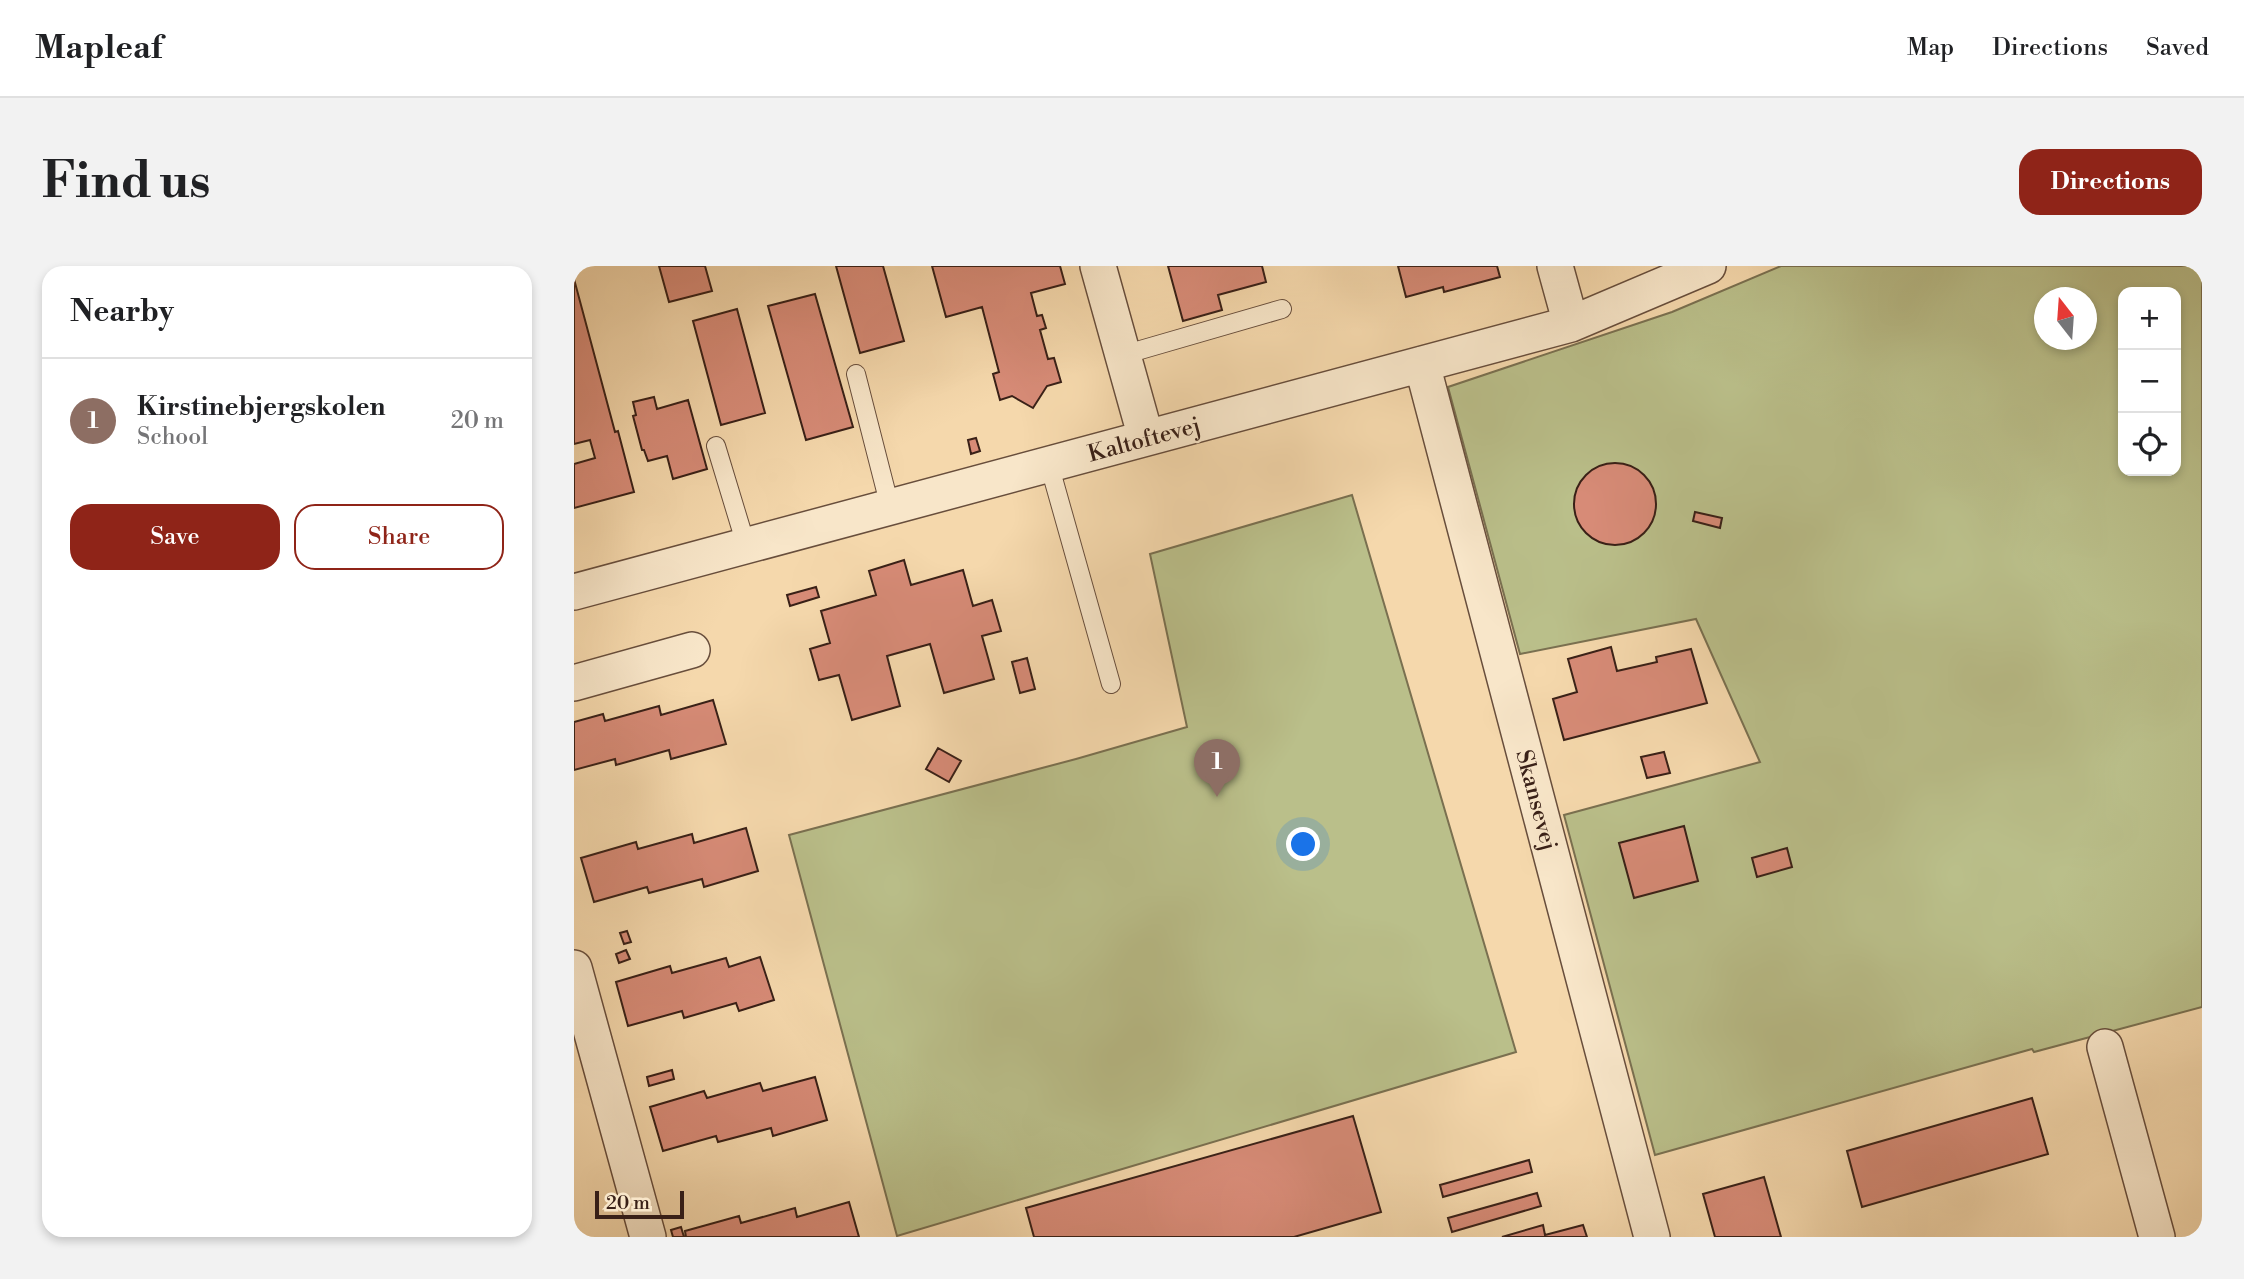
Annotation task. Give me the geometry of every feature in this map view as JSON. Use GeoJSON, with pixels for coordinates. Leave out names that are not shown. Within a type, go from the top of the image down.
{"type":"FeatureCollection","features":[{"type":"Feature","properties":{"kind":"street"},"geometry":{"type":"LineString","coordinates":[[1098,266],[1146,438]]}},
{"type":"Feature","properties":{"kind":"street"},"geometry":{"type":"LineString","coordinates":[[1555,266],[1571,324]]}},
{"type":"Feature","properties":{"kind":"street","name":"Kaltoftevej"},"geometry":{"type":"LineString","coordinates":[[574,592],[1571,324],[1708,266]]}},
{"type":"Feature","properties":{"kind":"street","name":"Skansevej"},"geometry":{"type":"LineString","coordinates":[[1422,364],[1652,1237]]}},
{"type":"Feature","properties":{"kind":"street"},"geometry":{"type":"LineString","coordinates":[[574,683],[692,650]]}},
{"type":"Feature","properties":{"kind":"street"},"geometry":{"type":"LineString","coordinates":[[574,968],[648,1237]]}},
{"type":"Feature","properties":{"kind":"street"},"geometry":{"type":"LineString","coordinates":[[2105,1047],[2157,1237]]}},
{"type":"Feature","properties":{"kind":"lane"},"geometry":{"type":"LineString","coordinates":[[1123,355],[1282,309]]}},
{"type":"Feature","properties":{"kind":"lane"},"geometry":{"type":"LineString","coordinates":[[856,374],[890,507]]}},
{"type":"Feature","properties":{"kind":"lane"},"geometry":{"type":"LineString","coordinates":[[716,446],[746,545]]}},
{"type":"Feature","properties":{"kind":"lane"},"geometry":{"type":"LineString","coordinates":[[1049,464],[1111,684]]}},
{"type":"Feature","properties":{"kind":"green space"},"geometry":{"type":"Polygon","coordinates":[[[1781,266],[2202,266],[2202,1007],[2034,1052],[2032,1049],[1655,1155],[1564,815],[1760,762],[1696,619],[1520,654],[1448,387],[1672,312],[1781,266]]]}},
{"type":"Feature","properties":{"kind":"green space"},"geometry":{"type":"Polygon","coordinates":[[[1352,495],[1516,1052],[897,1236],[789,835],[1187,727],[1150,554],[1352,495]]]}},
{"type":"Feature","properties":{"kind":"building"},"geometry":{"type":"Polygon","coordinates":[[[659,266],[705,266],[712,291],[669,302],[659,266]]]}},
{"type":"Feature","properties":{"kind":"building"},"geometry":{"type":"Polygon","coordinates":[[[836,266],[883,266],[904,341],[860,353],[836,266]]]}},
{"type":"Feature","properties":{"kind":"building"},"geometry":{"type":"Polygon","coordinates":[[[932,266],[1060,266],[1065,284],[1031,293],[1037,316],[1042,315],[1046,328],[1040,330],[1048,359],[1054,358],[1061,382],[1047,386],[1033,408],[1012,396],[1000,400],[993,374],[999,372],[982,307],[946,317],[932,266]]]}},
{"type":"Feature","properties":{"kind":"building"},"geometry":{"type":"Polygon","coordinates":[[[1168,266],[1262,266],[1266,282],[1218,295],[1222,310],[1183,321],[1168,266]]]}},
{"type":"Feature","properties":{"kind":"building"},"geometry":{"type":"Polygon","coordinates":[[[1398,266],[1497,266],[1500,277],[1444,292],[1443,287],[1406,297],[1398,266]]]}},
{"type":"Feature","properties":{"kind":"building"},"geometry":{"type":"Polygon","coordinates":[[[574,279],[634,492],[574,508],[574,464],[595,458],[590,440],[574,444],[574,279]]]}},
{"type":"Feature","properties":{"kind":"building"},"geometry":{"type":"Polygon","coordinates":[[[815,294],[853,427],[806,440],[768,306],[815,294]]]}},
{"type":"Feature","properties":{"kind":"building"},"geometry":{"type":"Polygon","coordinates":[[[737,309],[765,413],[721,425],[693,321],[737,309]]]}},
{"type":"Feature","properties":{"kind":"building"},"geometry":{"type":"Polygon","coordinates":[[[654,397],[657,409],[688,400],[707,469],[673,479],[667,456],[648,461],[642,450],[633,416],[636,415],[633,402],[654,397]]]}},
{"type":"Feature","properties":{"kind":"building"},"geometry":{"type":"Polygon","coordinates":[[[976,438],[980,451],[971,454],[968,440],[976,438]]]}},
{"type":"Feature","properties":{"kind":"building"},"geometry":{"type":"Polygon","coordinates":[[[1607,463],[1623,463],[1638,470],[1649,481],[1656,496],[1653,520],[1644,533],[1623,545],[1607,545],[1592,538],[1581,527],[1574,512],[1574,496],[1581,481],[1592,470],[1607,463]]]}},
{"type":"Feature","properties":{"kind":"building"},"geometry":{"type":"Polygon","coordinates":[[[1695,512],[1722,518],[1720,528],[1693,521],[1695,512]]]}},
{"type":"Feature","properties":{"kind":"building"},"geometry":{"type":"Polygon","coordinates":[[[904,560],[911,585],[963,570],[973,606],[992,600],[1001,631],[982,636],[994,679],[944,693],[930,644],[887,656],[900,706],[852,720],[839,675],[819,680],[810,649],[830,643],[821,611],[876,595],[869,571],[904,560]]]}},
{"type":"Feature","properties":{"kind":"building"},"geometry":{"type":"Polygon","coordinates":[[[816,587],[819,597],[790,606],[787,595],[816,587]]]}},
{"type":"Feature","properties":{"kind":"building"},"geometry":{"type":"Polygon","coordinates":[[[1611,647],[1617,671],[1657,662],[1656,657],[1691,649],[1707,703],[1564,740],[1553,699],[1577,692],[1568,659],[1611,647]]]}},
{"type":"Feature","properties":{"kind":"building"},"geometry":{"type":"Polygon","coordinates":[[[1027,658],[1035,689],[1020,693],[1012,662],[1027,658]]]}},
{"type":"Feature","properties":{"kind":"building"},"geometry":{"type":"Polygon","coordinates":[[[713,700],[726,744],[671,759],[669,750],[616,765],[615,759],[574,770],[574,722],[603,714],[605,721],[659,706],[661,715],[713,700]]]}},
{"type":"Feature","properties":{"kind":"building"},"geometry":{"type":"Polygon","coordinates":[[[938,748],[961,761],[949,782],[926,769],[938,748]]]}},
{"type":"Feature","properties":{"kind":"building"},"geometry":{"type":"Polygon","coordinates":[[[1664,752],[1670,773],[1647,778],[1641,757],[1664,752]]]}},
{"type":"Feature","properties":{"kind":"building"},"geometry":{"type":"Polygon","coordinates":[[[1684,826],[1698,881],[1634,898],[1619,843],[1684,826]]]}},
{"type":"Feature","properties":{"kind":"building"},"geometry":{"type":"Polygon","coordinates":[[[746,828],[758,871],[704,887],[702,879],[649,893],[647,887],[594,902],[581,858],[636,842],[638,849],[692,834],[694,843],[746,828]]]}},
{"type":"Feature","properties":{"kind":"building"},"geometry":{"type":"Polygon","coordinates":[[[1787,848],[1792,867],[1757,877],[1752,858],[1787,848]]]}},
{"type":"Feature","properties":{"kind":"building"},"geometry":{"type":"Polygon","coordinates":[[[627,931],[631,942],[624,944],[620,933],[627,931]]]}},
{"type":"Feature","properties":{"kind":"building"},"geometry":{"type":"Polygon","coordinates":[[[626,950],[630,959],[619,963],[616,954],[626,950]]]}},
{"type":"Feature","properties":{"kind":"building"},"geometry":{"type":"Polygon","coordinates":[[[760,957],[774,1000],[739,1011],[736,1003],[684,1018],[682,1011],[628,1026],[616,982],[670,966],[672,973],[726,958],[729,967],[760,957]]]}},
{"type":"Feature","properties":{"kind":"building"},"geometry":{"type":"Polygon","coordinates":[[[672,1070],[674,1079],[649,1086],[647,1077],[672,1070]]]}},
{"type":"Feature","properties":{"kind":"building"},"geometry":{"type":"Polygon","coordinates":[[[815,1077],[827,1120],[773,1136],[771,1128],[718,1142],[716,1136],[663,1151],[650,1107],[704,1091],[707,1098],[760,1083],[763,1091],[815,1077]]]}},
{"type":"Feature","properties":{"kind":"building"},"geometry":{"type":"Polygon","coordinates":[[[2032,1098],[2048,1154],[1862,1207],[1847,1151],[2032,1098]]]}},
{"type":"Feature","properties":{"kind":"building"},"geometry":{"type":"Polygon","coordinates":[[[1353,1116],[1381,1212],[1294,1237],[1034,1237],[1026,1208],[1353,1116]]]}},
{"type":"Feature","properties":{"kind":"building"},"geometry":{"type":"Polygon","coordinates":[[[1529,1160],[1532,1172],[1443,1197],[1440,1185],[1529,1160]]]}},
{"type":"Feature","properties":{"kind":"building"},"geometry":{"type":"Polygon","coordinates":[[[1764,1177],[1781,1237],[1715,1237],[1703,1194],[1764,1177]]]}},
{"type":"Feature","properties":{"kind":"building"},"geometry":{"type":"Polygon","coordinates":[[[1537,1193],[1541,1206],[1452,1232],[1448,1218],[1537,1193]]]}},
{"type":"Feature","properties":{"kind":"building"},"geometry":{"type":"Polygon","coordinates":[[[849,1202],[859,1237],[686,1237],[685,1231],[739,1216],[741,1223],[795,1208],[797,1217],[849,1202]]]}},
{"type":"Feature","properties":{"kind":"building"},"geometry":{"type":"Polygon","coordinates":[[[1543,1225],[1545,1235],[1583,1225],[1587,1237],[1502,1237],[1543,1225]]]}},
{"type":"Feature","properties":{"kind":"building"},"geometry":{"type":"Polygon","coordinates":[[[681,1227],[684,1237],[673,1237],[671,1230],[681,1227]]]}},
{"type":"Feature","properties":{"kind":"place","name":"Kirstinebjergskolen"},"geometry":{"type":"Point","coordinates":[1217,797]}}]}
